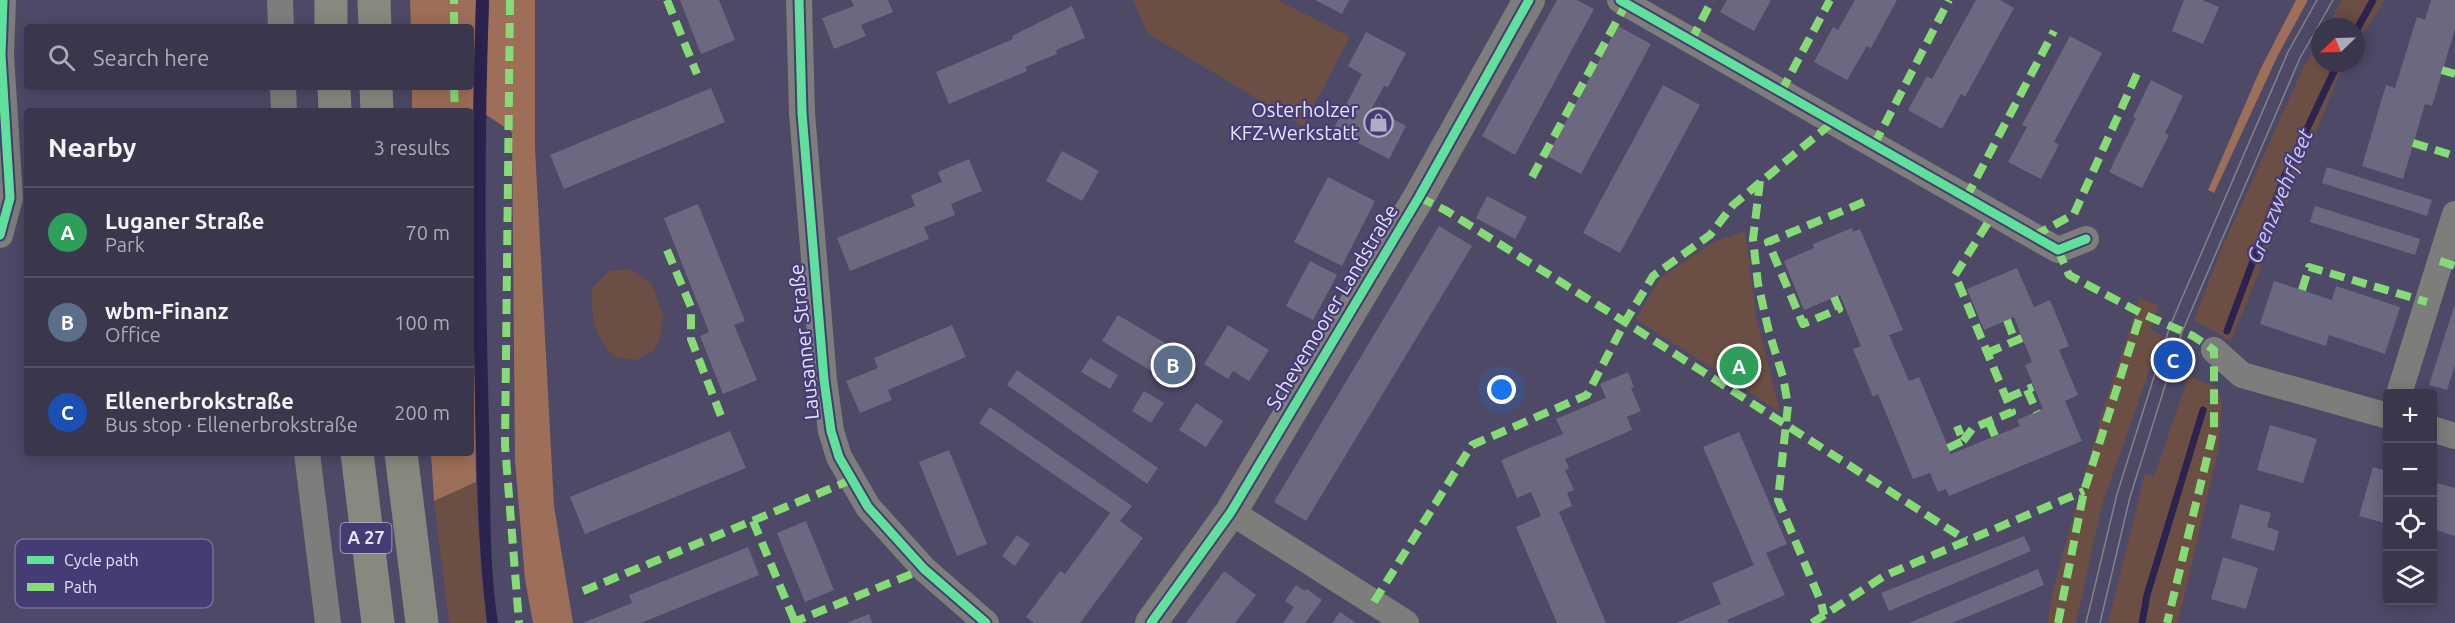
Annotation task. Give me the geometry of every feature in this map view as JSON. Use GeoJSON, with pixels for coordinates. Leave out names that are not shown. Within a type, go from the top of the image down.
{"type":"FeatureCollection","features":[{"type":"Feature","properties":{"kind":"highway"},"geometry":{"type":"LineString","coordinates":[[331,0],[331,24]]}},
{"type":"Feature","properties":{"kind":"highway"},"geometry":{"type":"LineString","coordinates":[[375,0],[375,24]]}},
{"type":"Feature","properties":{"kind":"highway"},"geometry":{"type":"LineString","coordinates":[[334,90],[335,108]]}},
{"type":"Feature","properties":{"kind":"highway"},"geometry":{"type":"LineString","coordinates":[[376,90],[377,108]]}},
{"type":"Feature","properties":{"kind":"highway","name":"A 27"},"geometry":{"type":"LineString","coordinates":[[357,456],[378,623]]}},
{"type":"Feature","properties":{"kind":"highway","name":"A 27"},"geometry":{"type":"LineString","coordinates":[[402,456],[422,623]]}},
{"type":"Feature","properties":{"kind":"street"},"geometry":{"type":"LineString","coordinates":[[0,235],[10,198],[2,55],[3,0]]}},
{"type":"Feature","properties":{"kind":"street"},"geometry":{"type":"LineString","coordinates":[[280,0],[281,24]]}},
{"type":"Feature","properties":{"kind":"street","name":"Lausanner Straße"},"geometry":{"type":"LineString","coordinates":[[799,0],[802,113],[824,380],[831,431],[839,457],[868,507],[924,569],[986,623]]}},
{"type":"Feature","properties":{"kind":"street","name":"Schevemoorer Landstraße"},"geometry":{"type":"LineString","coordinates":[[1151,623],[1231,512],[1419,197],[1529,0]]}},
{"type":"Feature","properties":{"kind":"street"},"geometry":{"type":"LineString","coordinates":[[1620,0],[2058,250],[2086,239]]}},
{"type":"Feature","properties":{"kind":"street"},"geometry":{"type":"LineString","coordinates":[[283,90],[284,108]]}},
{"type":"Feature","properties":{"kind":"street"},"geometry":{"type":"LineString","coordinates":[[2400,389],[2455,214]]}},
{"type":"Feature","properties":{"kind":"street"},"geometry":{"type":"LineString","coordinates":[[2214,350],[2242,375],[2383,415]]}},
{"type":"Feature","properties":{"kind":"street"},"geometry":{"type":"LineString","coordinates":[[2437,430],[2455,436]]}},
{"type":"Feature","properties":{"kind":"street"},"geometry":{"type":"LineString","coordinates":[[308,456],[328,623]]}},
{"type":"Feature","properties":{"kind":"street"},"geometry":{"type":"LineString","coordinates":[[1231,512],[1406,623]]}},
{"type":"Feature","properties":{"kind":"shaded area"},"geometry":{"type":"Polygon","coordinates":[[[410,0],[476,0],[474,72],[474,24],[411,24],[410,0]]]}},
{"type":"Feature","properties":{"kind":"shaded area"},"geometry":{"type":"Polygon","coordinates":[[[476,0],[489,0],[486,159],[487,317],[491,548],[498,623],[487,623],[477,485],[474,346],[476,0]]]}},
{"type":"Feature","properties":{"kind":"shaded area"},"geometry":{"type":"Polygon","coordinates":[[[489,0],[535,0],[535,148],[554,506],[573,623],[533,623],[525,579],[515,461],[512,132],[485,114],[489,0]]]}},
{"type":"Feature","properties":{"kind":"shaded area"},"geometry":{"type":"Polygon","coordinates":[[[1133,0],[1278,0],[1350,37],[1303,126],[1147,33],[1133,0]]]}},
{"type":"Feature","properties":{"kind":"shaded area"},"geometry":{"type":"Polygon","coordinates":[[[2296,0],[2308,0],[2278,55],[2214,193],[2208,190],[2260,70],[2296,0]]]}},
{"type":"Feature","properties":{"kind":"shaded area"},"geometry":{"type":"Polygon","coordinates":[[[2342,0],[2385,0],[2365,31],[2365,18],[2331,18],[2342,0]]]}},
{"type":"Feature","properties":{"kind":"shaded area"},"geometry":{"type":"Polygon","coordinates":[[[2311,54],[2311,72],[2340,72],[2231,341],[2194,320],[2222,248],[2311,54]]]}},
{"type":"Feature","properties":{"kind":"shaded area"},"geometry":{"type":"Polygon","coordinates":[[[412,90],[473,90],[473,108],[412,108],[412,90]]]}},
{"type":"Feature","properties":{"kind":"shaded area"},"geometry":{"type":"Polygon","coordinates":[[[1745,231],[1757,320],[1780,412],[1636,319],[1660,278],[1715,241],[1745,231]]]}},
{"type":"Feature","properties":{"kind":"shaded area"},"geometry":{"type":"Polygon","coordinates":[[[631,269],[652,284],[663,316],[660,339],[653,351],[636,360],[614,357],[597,333],[592,309],[592,288],[609,271],[631,269]]]}},
{"type":"Feature","properties":{"kind":"shaded area"},"geometry":{"type":"Polygon","coordinates":[[[2140,298],[2159,306],[2150,329],[2162,335],[2102,505],[2076,623],[2047,623],[2052,593],[2102,413],[2140,298]]]}},
{"type":"Feature","properties":{"kind":"shaded area"},"geometry":{"type":"Polygon","coordinates":[[[474,312],[476,482],[434,501],[431,456],[474,456],[474,312]]]}},
{"type":"Feature","properties":{"kind":"shaded area"},"geometry":{"type":"Polygon","coordinates":[[[2189,376],[2216,387],[2222,401],[2218,451],[2178,623],[2108,623],[2145,473],[2154,476],[2189,376]]]}},
{"type":"Feature","properties":{"kind":"shaded area"},"geometry":{"type":"Polygon","coordinates":[[[476,482],[481,571],[487,623],[449,623],[434,501],[476,482]]]}},
{"type":"Feature","properties":{"kind":"building"},"geometry":{"type":"Polygon","coordinates":[[[680,0],[719,0],[735,40],[701,54],[680,0]]]}},
{"type":"Feature","properties":{"kind":"building"},"geometry":{"type":"Polygon","coordinates":[[[851,0],[888,0],[893,12],[861,25],[866,36],[834,49],[822,18],[854,6],[851,0]]]}},
{"type":"Feature","properties":{"kind":"building"},"geometry":{"type":"Polygon","coordinates":[[[1315,0],[1349,0],[1342,14],[1315,0]]]}},
{"type":"Feature","properties":{"kind":"building"},"geometry":{"type":"Polygon","coordinates":[[[1557,0],[1577,0],[1594,9],[1515,155],[1482,136],[1557,0]]]}},
{"type":"Feature","properties":{"kind":"building"},"geometry":{"type":"Polygon","coordinates":[[[1727,0],[1771,0],[1754,31],[1720,12],[1727,0]]]}},
{"type":"Feature","properties":{"kind":"building"},"geometry":{"type":"Polygon","coordinates":[[[1855,0],[1897,0],[1871,48],[1867,46],[1847,80],[1814,62],[1833,27],[1838,30],[1855,0]]]}},
{"type":"Feature","properties":{"kind":"building"},"geometry":{"type":"Polygon","coordinates":[[[1976,0],[2000,0],[2014,8],[1965,97],[1961,94],[1942,129],[1908,110],[1927,76],[1932,79],[1976,0]]]}},
{"type":"Feature","properties":{"kind":"building"},"geometry":{"type":"Polygon","coordinates":[[[2184,0],[2202,0],[2219,7],[2203,44],[2172,31],[2184,0]]]}},
{"type":"Feature","properties":{"kind":"building"},"geometry":{"type":"Polygon","coordinates":[[[2431,0],[2455,0],[2455,29],[2432,106],[2425,104],[2403,179],[2362,166],[2386,85],[2395,88],[2417,17],[2425,20],[2431,0]]]}},
{"type":"Feature","properties":{"kind":"building"},"geometry":{"type":"Polygon","coordinates":[[[1072,6],[1085,38],[1056,50],[1057,54],[1025,67],[1027,71],[949,104],[936,72],[1013,39],[1012,36],[1072,6]]]}},
{"type":"Feature","properties":{"kind":"building"},"geometry":{"type":"Polygon","coordinates":[[[1618,26],[1651,44],[1581,174],[1547,156],[1618,26]]]}},
{"type":"Feature","properties":{"kind":"building"},"geometry":{"type":"Polygon","coordinates":[[[1366,32],[1406,53],[1388,87],[1384,86],[1372,108],[1406,126],[1389,159],[1333,130],[1362,74],[1348,66],[1366,32]]]}},
{"type":"Feature","properties":{"kind":"building"},"geometry":{"type":"Polygon","coordinates":[[[2070,36],[2102,53],[2054,142],[2059,145],[2041,179],[2008,162],[2027,127],[2022,125],[2070,36]]]}},
{"type":"Feature","properties":{"kind":"building"},"geometry":{"type":"Polygon","coordinates":[[[2151,80],[2183,96],[2165,133],[2169,135],[2142,188],[2109,172],[2136,118],[2133,117],[2151,80]]]}},
{"type":"Feature","properties":{"kind":"building"},"geometry":{"type":"Polygon","coordinates":[[[1663,85],[1700,105],[1620,253],[1583,233],[1663,85]]]}},
{"type":"Feature","properties":{"kind":"building"},"geometry":{"type":"Polygon","coordinates":[[[711,88],[725,122],[564,189],[550,155],[711,88]]]}},
{"type":"Feature","properties":{"kind":"building"},"geometry":{"type":"Polygon","coordinates":[[[1062,151],[1099,171],[1082,201],[1046,181],[1062,151]]]}},
{"type":"Feature","properties":{"kind":"building"},"geometry":{"type":"Polygon","coordinates":[[[969,159],[982,191],[951,204],[955,215],[924,227],[929,239],[850,271],[837,238],[915,206],[911,195],[942,182],[938,172],[969,159]]]}},
{"type":"Feature","properties":{"kind":"building"},"geometry":{"type":"Polygon","coordinates":[[[2327,167],[2432,200],[2427,216],[2322,183],[2327,167]]]}},
{"type":"Feature","properties":{"kind":"building"},"geometry":{"type":"Polygon","coordinates":[[[1328,177],[1375,201],[1342,266],[1294,242],[1328,177]]]}},
{"type":"Feature","properties":{"kind":"building"},"geometry":{"type":"Polygon","coordinates":[[[1487,196],[1527,217],[1515,239],[1476,218],[1487,196]]]}},
{"type":"Feature","properties":{"kind":"building"},"geometry":{"type":"Polygon","coordinates":[[[698,204],[745,321],[734,325],[757,380],[723,394],[700,336],[709,332],[664,218],[698,204]]]}},
{"type":"Feature","properties":{"kind":"building"},"geometry":{"type":"Polygon","coordinates":[[[2315,206],[2420,239],[2415,255],[2310,222],[2315,206]]]}},
{"type":"Feature","properties":{"kind":"building"},"geometry":{"type":"Polygon","coordinates":[[[1439,226],[1472,246],[1306,521],[1274,502],[1439,226]]]}},
{"type":"Feature","properties":{"kind":"building"},"geometry":{"type":"Polygon","coordinates":[[[1852,228],[1853,232],[1860,229],[1903,330],[1889,335],[1909,381],[1919,377],[1951,454],[2020,426],[2017,420],[2043,409],[2025,365],[2032,362],[2014,317],[1984,330],[1967,289],[2017,268],[2034,307],[2050,300],[2069,346],[2059,350],[2078,395],[2065,401],[2082,441],[1949,496],[1946,489],[1938,492],[1930,473],[1913,479],[1878,394],[1873,397],[1853,349],[1861,346],[1840,295],[1804,310],[1784,261],[1814,248],[1813,244],[1852,228]]]}},
{"type":"Feature","properties":{"kind":"building"},"geometry":{"type":"Polygon","coordinates":[[[1310,261],[1337,275],[1313,320],[1286,306],[1310,261]]]}},
{"type":"Feature","properties":{"kind":"building"},"geometry":{"type":"Polygon","coordinates":[[[2274,281],[2332,300],[2336,286],[2400,307],[2385,354],[2329,335],[2326,346],[2260,324],[2274,281]]]}},
{"type":"Feature","properties":{"kind":"building"},"geometry":{"type":"Polygon","coordinates":[[[2455,304],[2455,366],[2447,390],[2429,385],[2455,304]]]}},
{"type":"Feature","properties":{"kind":"building"},"geometry":{"type":"Polygon","coordinates":[[[1118,315],[1190,358],[1174,385],[1102,341],[1118,315]]]}},
{"type":"Feature","properties":{"kind":"building"},"geometry":{"type":"Polygon","coordinates":[[[952,325],[966,357],[888,390],[892,400],[860,413],[846,381],[878,368],[874,358],[952,325]]]}},
{"type":"Feature","properties":{"kind":"building"},"geometry":{"type":"Polygon","coordinates":[[[1228,325],[1269,350],[1249,381],[1233,371],[1228,379],[1204,364],[1228,325]]]}},
{"type":"Feature","properties":{"kind":"building"},"geometry":{"type":"Polygon","coordinates":[[[1090,358],[1118,375],[1110,389],[1081,372],[1090,358]]]}},
{"type":"Feature","properties":{"kind":"building"},"geometry":{"type":"Polygon","coordinates":[[[1017,370],[1158,468],[1147,484],[1007,385],[1017,370]]]}},
{"type":"Feature","properties":{"kind":"building"},"geometry":{"type":"Polygon","coordinates":[[[1628,372],[1634,387],[1631,388],[1641,411],[1627,417],[1632,430],[1565,459],[1569,468],[1565,470],[1574,490],[1567,493],[1572,506],[1559,512],[1606,623],[1557,623],[1516,527],[1541,516],[1531,492],[1517,498],[1501,460],[1563,434],[1556,419],[1606,398],[1600,384],[1628,372]]]}},
{"type":"Feature","properties":{"kind":"building"},"geometry":{"type":"Polygon","coordinates":[[[1144,391],[1164,403],[1151,423],[1132,411],[1144,391]]]}},
{"type":"Feature","properties":{"kind":"building"},"geometry":{"type":"Polygon","coordinates":[[[1196,403],[1223,421],[1206,447],[1179,430],[1196,403]]]}},
{"type":"Feature","properties":{"kind":"building"},"geometry":{"type":"Polygon","coordinates":[[[990,407],[1132,506],[1120,521],[1143,538],[1080,623],[1034,623],[1026,617],[1060,571],[1065,574],[1110,513],[979,423],[990,407]]]}},
{"type":"Feature","properties":{"kind":"building"},"geometry":{"type":"Polygon","coordinates":[[[2270,425],[2317,439],[2303,483],[2257,470],[2270,425]]]}},
{"type":"Feature","properties":{"kind":"building"},"geometry":{"type":"Polygon","coordinates":[[[730,431],[746,468],[585,534],[570,497],[730,431]]]}},
{"type":"Feature","properties":{"kind":"building"},"geometry":{"type":"Polygon","coordinates":[[[1739,432],[1787,544],[1766,553],[1785,595],[1727,620],[1729,623],[1676,623],[1721,604],[1712,583],[1754,565],[1703,447],[1739,432]]]}},
{"type":"Feature","properties":{"kind":"building"},"geometry":{"type":"Polygon","coordinates":[[[949,450],[987,544],[957,556],[919,462],[949,450]]]}},
{"type":"Feature","properties":{"kind":"building"},"geometry":{"type":"Polygon","coordinates":[[[2373,467],[2383,470],[2383,523],[2359,516],[2373,467]]]}},
{"type":"Feature","properties":{"kind":"building"},"geometry":{"type":"Polygon","coordinates":[[[2437,483],[2455,488],[2455,536],[2437,530],[2437,483]]]}},
{"type":"Feature","properties":{"kind":"building"},"geometry":{"type":"Polygon","coordinates":[[[2240,504],[2271,513],[2267,527],[2279,531],[2274,551],[2231,538],[2240,504]]]}},
{"type":"Feature","properties":{"kind":"building"},"geometry":{"type":"Polygon","coordinates":[[[806,521],[834,590],[805,602],[777,533],[806,521]]]}},
{"type":"Feature","properties":{"kind":"building"},"geometry":{"type":"Polygon","coordinates":[[[1017,535],[1030,544],[1015,566],[1002,556],[1017,535]]]}},
{"type":"Feature","properties":{"kind":"building"},"geometry":{"type":"Polygon","coordinates":[[[2024,536],[2031,551],[1889,611],[1881,593],[2024,536]]]}},
{"type":"Feature","properties":{"kind":"building"},"geometry":{"type":"Polygon","coordinates":[[[748,547],[759,575],[641,623],[583,623],[632,603],[629,595],[748,547]]]}},
{"type":"Feature","properties":{"kind":"building"},"geometry":{"type":"Polygon","coordinates":[[[2223,557],[2258,568],[2246,609],[2211,599],[2223,557]]]}},
{"type":"Feature","properties":{"kind":"building"},"geometry":{"type":"Polygon","coordinates":[[[2038,569],[2044,585],[1952,623],[1909,623],[2038,569]]]}},
{"type":"Feature","properties":{"kind":"building"},"geometry":{"type":"Polygon","coordinates":[[[1224,571],[1256,595],[1235,623],[1186,623],[1224,571]]]}},
{"type":"Feature","properties":{"kind":"building"},"geometry":{"type":"Polygon","coordinates":[[[1296,585],[1305,591],[1307,589],[1322,600],[1305,623],[1283,623],[1294,607],[1285,601],[1296,585]]]}},
{"type":"Feature","properties":{"kind":"building"},"geometry":{"type":"Polygon","coordinates":[[[1340,612],[1356,623],[1332,623],[1340,612]]]}},
{"type":"Feature","properties":{"kind":"building"},"geometry":{"type":"Polygon","coordinates":[[[869,614],[872,623],[847,623],[869,614]]]}},
{"type":"Feature","properties":{"kind":"waterway","name":"Grenzwehrfleet"},"geometry":{"type":"LineString","coordinates":[[2363,18],[2373,0]]}},
{"type":"Feature","properties":{"kind":"waterway","name":"Grenzwehrfleet"},"geometry":{"type":"LineString","coordinates":[[2227,331],[2285,175],[2334,72]]}},
{"type":"Feature","properties":{"kind":"waterway","name":"Grenzwehrfleet"},"geometry":{"type":"LineString","coordinates":[[2142,623],[2147,595],[2203,410]]}},
{"type":"Feature","properties":{"kind":"tram line"},"geometry":{"type":"LineString","coordinates":[[2086,623],[2117,494],[2170,326],[2288,52],[2317,0]]}},
{"type":"Feature","properties":{"kind":"tram line"},"geometry":{"type":"LineString","coordinates":[[2100,623],[2130,497],[2182,332],[2300,58],[2333,0]]}},
{"type":"Feature","properties":{"kind":"marked path"},"geometry":{"type":"LineString","coordinates":[[454,0],[454,24]]}},
{"type":"Feature","properties":{"kind":"marked path"},"geometry":{"type":"LineString","coordinates":[[510,0],[505,445],[519,623]]}},
{"type":"Feature","properties":{"kind":"marked path"},"geometry":{"type":"LineString","coordinates":[[667,0],[697,74]]}},
{"type":"Feature","properties":{"kind":"marked path"},"geometry":{"type":"LineString","coordinates":[[1691,41],[1712,0]]}},
{"type":"Feature","properties":{"kind":"marked path"},"geometry":{"type":"LineString","coordinates":[[1781,92],[1830,0]]}},
{"type":"Feature","properties":{"kind":"marked path"},"geometry":{"type":"LineString","coordinates":[[1874,145],[1949,0]]}},
{"type":"Feature","properties":{"kind":"marked path"},"geometry":{"type":"LineString","coordinates":[[1532,177],[1626,4]]}},
{"type":"Feature","properties":{"kind":"marked path"},"geometry":{"type":"LineString","coordinates":[[1966,198],[2054,31]]}},
{"type":"Feature","properties":{"kind":"marked path"},"geometry":{"type":"LineString","coordinates":[[2034,236],[2074,214],[2140,67]]}},
{"type":"Feature","properties":{"kind":"marked path"},"geometry":{"type":"LineString","coordinates":[[2442,70],[2455,74]]}},
{"type":"Feature","properties":{"kind":"marked path"},"geometry":{"type":"LineString","coordinates":[[454,90],[455,108]]}},
{"type":"Feature","properties":{"kind":"marked path"},"geometry":{"type":"LineString","coordinates":[[1374,602],[1472,445],[1587,395],[1625,322],[1653,276],[1710,235],[1733,205],[1833,122]]}},
{"type":"Feature","properties":{"kind":"marked path"},"geometry":{"type":"LineString","coordinates":[[2413,143],[2455,156]]}},
{"type":"Feature","properties":{"kind":"marked path"},"geometry":{"type":"LineString","coordinates":[[1760,181],[1753,239],[1758,284],[1769,332],[1783,377],[1788,405],[1778,500],[1821,602],[1824,615]]}},
{"type":"Feature","properties":{"kind":"marked path"},"geometry":{"type":"LineString","coordinates":[[1419,197],[1445,210],[1625,322],[1966,540]]}},
{"type":"Feature","properties":{"kind":"marked path"},"geometry":{"type":"LineString","coordinates":[[1834,297],[1839,309],[1803,324],[1768,242],[1864,202]]}},
{"type":"Feature","properties":{"kind":"marked path"},"geometry":{"type":"LineString","coordinates":[[1963,441],[1973,428],[2012,412],[1955,275],[1994,213]]}},
{"type":"Feature","properties":{"kind":"marked path"},"geometry":{"type":"LineString","coordinates":[[667,250],[691,307],[691,339],[721,416]]}},
{"type":"Feature","properties":{"kind":"marked path"},"geometry":{"type":"LineString","coordinates":[[2058,250],[2069,275],[2141,313],[2193,336],[2214,350],[2214,429],[2167,623]]}},
{"type":"Feature","properties":{"kind":"marked path"},"geometry":{"type":"LineString","coordinates":[[2440,261],[2455,266]]}},
{"type":"Feature","properties":{"kind":"marked path"},"geometry":{"type":"LineString","coordinates":[[2302,290],[2309,267],[2427,302]]}},
{"type":"Feature","properties":{"kind":"marked path"},"geometry":{"type":"LineString","coordinates":[[2058,623],[2084,491],[2141,313]]}},
{"type":"Feature","properties":{"kind":"marked path"},"geometry":{"type":"LineString","coordinates":[[2007,320],[2015,341]]}},
{"type":"Feature","properties":{"kind":"marked path"},"geometry":{"type":"LineString","coordinates":[[1987,353],[2022,338]]}},
{"type":"Feature","properties":{"kind":"marked path"},"geometry":{"type":"LineString","coordinates":[[2007,398],[2033,387]]}},
{"type":"Feature","properties":{"kind":"marked path"},"geometry":{"type":"LineString","coordinates":[[2027,390],[2037,412]]}},
{"type":"Feature","properties":{"kind":"marked path"},"geometry":{"type":"LineString","coordinates":[[1989,422],[1995,436]]}},
{"type":"Feature","properties":{"kind":"marked path"},"geometry":{"type":"LineString","coordinates":[[1948,448],[1963,441],[1957,426]]}},
{"type":"Feature","properties":{"kind":"marked path"},"geometry":{"type":"LineString","coordinates":[[583,591],[851,480]]}},
{"type":"Feature","properties":{"kind":"marked path"},"geometry":{"type":"LineString","coordinates":[[1812,623],[1884,576],[2084,491]]}},
{"type":"Feature","properties":{"kind":"marked path"},"geometry":{"type":"LineString","coordinates":[[753,521],[795,622]]}},
{"type":"Feature","properties":{"kind":"marked path"},"geometry":{"type":"LineString","coordinates":[[791,623],[924,569]]}},
{"type":"Feature","properties":{"kind":"cycle path"},"geometry":{"type":"LineString","coordinates":[[0,235],[10,198],[1,55],[3,0]]}},
{"type":"Feature","properties":{"kind":"cycle path"},"geometry":{"type":"LineString","coordinates":[[799,0],[802,113],[824,380],[831,431],[839,457],[868,507],[924,569],[986,623]]}},
{"type":"Feature","properties":{"kind":"cycle path"},"geometry":{"type":"LineString","coordinates":[[1151,623],[1231,512],[1419,197],[1529,0]]}},
{"type":"Feature","properties":{"kind":"cycle path"},"geometry":{"type":"LineString","coordinates":[[1620,0],[2058,250],[2086,239]]}},
{"type":"Feature","properties":{"kind":"place","name":"Osterholzer KFZ-Werkstatt"},"geometry":{"type":"Point","coordinates":[1379,122]}},
{"type":"Feature","properties":{"kind":"place","name":"Ellenerbrokstraße"},"geometry":{"type":"Point","coordinates":[2173,360]}},
{"type":"Feature","properties":{"kind":"place","name":"wbm-Finanz"},"geometry":{"type":"Point","coordinates":[1173,365]}},
{"type":"Feature","properties":{"kind":"place","name":"Luganer Straße"},"geometry":{"type":"Point","coordinates":[1739,366]}}]}
